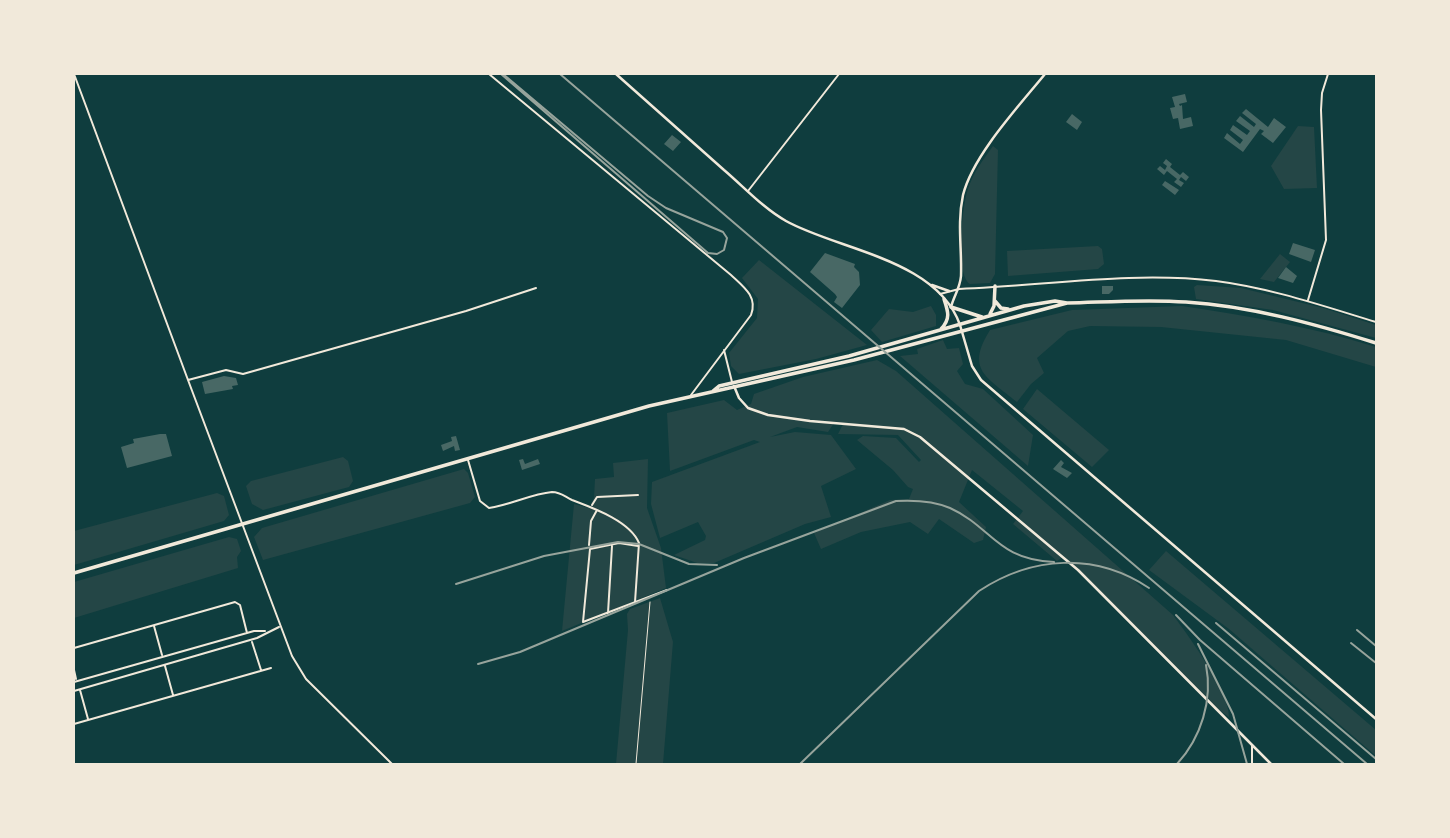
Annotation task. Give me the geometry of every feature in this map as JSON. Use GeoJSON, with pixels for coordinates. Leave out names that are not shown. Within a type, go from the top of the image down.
{"type":"FeatureCollection","features":[{"type":"Feature","properties":{"kind":"highway"},"geometry":{"type":"LineString","coordinates":[[987,316],[993,310],[995,286]]}},
{"type":"Feature","properties":{"kind":"highway"},"geometry":{"type":"LineString","coordinates":[[939,331],[948,320],[949,313],[944,299]]}},
{"type":"Feature","properties":{"kind":"highway"},"geometry":{"type":"LineString","coordinates":[[994,299],[1001,307],[1014,309]]}},
{"type":"Feature","properties":{"kind":"highway"},"geometry":{"type":"LineString","coordinates":[[74,573],[689,396],[735,389],[854,360],[1014,309],[1055,300],[1067,303]]}},
{"type":"Feature","properties":{"kind":"highway"},"geometry":{"type":"LineString","coordinates":[[713,391],[719,386],[962,331],[1067,303],[1196,303],[1250,310],[1377,343]]}},
{"type":"Feature","properties":{"kind":"highway"},"geometry":{"type":"LineString","coordinates":[[951,307],[987,316]]}},
{"type":"Feature","properties":{"kind":"main road"},"geometry":{"type":"LineString","coordinates":[[617,74],[766,208],[810,233],[895,263],[925,282],[951,307],[960,325],[972,366],[981,380],[1377,719]]}},
{"type":"Feature","properties":{"kind":"main road"},"geometry":{"type":"LineString","coordinates":[[951,307],[961,278],[959,219],[964,192],[975,166],[1045,74]]}},
{"type":"Feature","properties":{"kind":"main road"},"geometry":{"type":"LineString","coordinates":[[925,282],[948,291]]}},
{"type":"Feature","properties":{"kind":"main road"},"geometry":{"type":"LineString","coordinates":[[733,383],[748,408],[768,415],[904,429],[920,437],[1078,570],[1271,765]]}},
{"type":"Feature","properties":{"kind":"street"},"geometry":{"type":"LineString","coordinates":[[74,74],[292,656],[306,679],[392,765]]}},
{"type":"Feature","properties":{"kind":"street"},"geometry":{"type":"LineString","coordinates":[[489,74],[743,286],[754,303],[747,322],[689,396]]}},
{"type":"Feature","properties":{"kind":"street"},"geometry":{"type":"LineString","coordinates":[[748,191],[839,74]]}},
{"type":"Feature","properties":{"kind":"street"},"geometry":{"type":"LineString","coordinates":[[1308,301],[1326,240],[1321,110],[1322,93],[1328,74]]}},
{"type":"Feature","properties":{"kind":"street"},"geometry":{"type":"LineString","coordinates":[[1366,74],[1377,74]]}},
{"type":"Feature","properties":{"kind":"street"},"geometry":{"type":"LineString","coordinates":[[939,295],[959,289],[1079,279],[1172,278],[1249,287],[1377,322]]}},
{"type":"Feature","properties":{"kind":"street"},"geometry":{"type":"LineString","coordinates":[[188,380],[226,370],[243,374],[537,289]]}},
{"type":"Feature","properties":{"kind":"street"},"geometry":{"type":"LineString","coordinates":[[724,349],[733,383]]}},
{"type":"Feature","properties":{"kind":"street"},"geometry":{"type":"LineString","coordinates":[[467,459],[480,501],[489,508],[553,492],[592,506],[626,527],[637,537],[639,546],[635,602]]}},
{"type":"Feature","properties":{"kind":"street"},"geometry":{"type":"LineString","coordinates":[[592,506],[597,497],[638,495]]}},
{"type":"Feature","properties":{"kind":"street"},"geometry":{"type":"LineString","coordinates":[[589,545],[591,521],[598,509]]}},
{"type":"Feature","properties":{"kind":"street"},"geometry":{"type":"LineString","coordinates":[[639,546],[619,543],[590,549],[583,622],[667,590]]}},
{"type":"Feature","properties":{"kind":"street"},"geometry":{"type":"LineString","coordinates":[[608,613],[612,545]]}},
{"type":"Feature","properties":{"kind":"street"},"geometry":{"type":"LineString","coordinates":[[74,648],[235,602],[240,605],[247,633]]}},
{"type":"Feature","properties":{"kind":"street"},"geometry":{"type":"LineString","coordinates":[[154,625],[162,656]]}},
{"type":"Feature","properties":{"kind":"street"},"geometry":{"type":"LineString","coordinates":[[74,691],[251,640],[281,626]]}},
{"type":"Feature","properties":{"kind":"street"},"geometry":{"type":"LineString","coordinates":[[74,670],[75,682],[247,633],[266,632]]}},
{"type":"Feature","properties":{"kind":"street"},"geometry":{"type":"LineString","coordinates":[[251,640],[261,671]]}},
{"type":"Feature","properties":{"kind":"street"},"geometry":{"type":"LineString","coordinates":[[165,664],[173,696]]}},
{"type":"Feature","properties":{"kind":"street"},"geometry":{"type":"LineString","coordinates":[[74,724],[271,668]]}},
{"type":"Feature","properties":{"kind":"street"},"geometry":{"type":"LineString","coordinates":[[79,689],[88,720]]}},
{"type":"Feature","properties":{"kind":"street"},"geometry":{"type":"LineString","coordinates":[[1252,744],[1252,765]]}},
{"type":"Feature","properties":{"kind":"lane"},"geometry":{"type":"LineString","coordinates":[[636,765],[650,602]]}},
{"type":"Feature","properties":{"kind":"shaded area"},"geometry":{"type":"Polygon","coordinates":[[[1298,126],[1314,127],[1317,188],[1284,189],[1271,166],[1298,126]]]}},
{"type":"Feature","properties":{"kind":"shaded area"},"geometry":{"type":"Polygon","coordinates":[[[993,146],[998,150],[995,274],[990,283],[970,284],[965,278],[961,254],[964,210],[968,189],[993,146]]]}},
{"type":"Feature","properties":{"kind":"shaded area"},"geometry":{"type":"Polygon","coordinates":[[[1098,246],[1102,249],[1104,264],[1098,269],[1008,276],[1007,251],[1098,246]]]}},
{"type":"Feature","properties":{"kind":"shaded area"},"geometry":{"type":"Polygon","coordinates":[[[1280,254],[1290,262],[1274,282],[1260,279],[1280,254]]]}},
{"type":"Feature","properties":{"kind":"shaded area"},"geometry":{"type":"Polygon","coordinates":[[[759,260],[867,345],[816,359],[739,374],[731,366],[729,353],[757,318],[758,299],[742,278],[759,260]]]}},
{"type":"Feature","properties":{"kind":"shaded area"},"geometry":{"type":"Polygon","coordinates":[[[1194,287],[1241,288],[1323,308],[1376,325],[1376,338],[1273,310],[1196,299],[1194,287]]]}},
{"type":"Feature","properties":{"kind":"shaded area"},"geometry":{"type":"Polygon","coordinates":[[[931,306],[936,315],[936,326],[882,342],[871,330],[889,309],[913,312],[931,306]]]}},
{"type":"Feature","properties":{"kind":"shaded area"},"geometry":{"type":"Polygon","coordinates":[[[1182,306],[1280,323],[1376,347],[1376,367],[1286,340],[1161,327],[1090,326],[1068,331],[1037,358],[1044,373],[1017,402],[989,379],[980,364],[979,355],[990,330],[1072,310],[1182,306]]]}},
{"type":"Feature","properties":{"kind":"shaded area"},"geometry":{"type":"Polygon","coordinates":[[[943,340],[947,349],[959,348],[963,364],[957,371],[965,384],[983,389],[1033,435],[1028,466],[900,356],[918,354],[917,349],[943,340]]]}},
{"type":"Feature","properties":{"kind":"shaded area"},"geometry":{"type":"Polygon","coordinates":[[[877,360],[896,371],[1173,615],[1216,679],[1229,717],[1216,708],[1078,570],[1063,557],[1057,561],[1013,524],[1023,511],[972,470],[959,502],[986,527],[983,540],[974,543],[939,519],[928,534],[910,522],[861,532],[821,549],[814,533],[890,500],[909,499],[913,489],[857,440],[863,436],[896,438],[919,462],[921,460],[898,435],[838,434],[843,424],[834,423],[828,432],[797,427],[770,437],[795,432],[831,435],[856,469],[821,486],[831,517],[805,524],[714,563],[697,563],[674,555],[705,540],[706,536],[698,522],[660,538],[651,504],[652,482],[760,442],[754,440],[670,471],[667,413],[724,400],[737,410],[751,404],[754,394],[803,377],[877,360]]]}},
{"type":"Feature","properties":{"kind":"shaded area"},"geometry":{"type":"Polygon","coordinates":[[[1037,389],[1109,450],[1092,467],[1023,409],[1037,389]]]}},
{"type":"Feature","properties":{"kind":"shaded area"},"geometry":{"type":"Polygon","coordinates":[[[343,457],[348,461],[353,481],[349,487],[263,510],[252,504],[246,486],[251,481],[343,457]]]}},
{"type":"Feature","properties":{"kind":"shaded area"},"geometry":{"type":"Polygon","coordinates":[[[648,459],[647,508],[661,548],[666,588],[562,631],[574,504],[589,508],[594,498],[595,479],[614,477],[613,463],[648,459]]]}},
{"type":"Feature","properties":{"kind":"shaded area"},"geometry":{"type":"Polygon","coordinates":[[[464,469],[468,473],[475,497],[470,503],[263,560],[254,537],[262,528],[464,469]]]}},
{"type":"Feature","properties":{"kind":"shaded area"},"geometry":{"type":"Polygon","coordinates":[[[217,493],[224,496],[229,515],[224,521],[74,565],[74,531],[217,493]]]}},
{"type":"Feature","properties":{"kind":"shaded area"},"geometry":{"type":"Polygon","coordinates":[[[229,537],[237,539],[241,551],[237,557],[238,568],[74,618],[74,582],[229,537]]]}},
{"type":"Feature","properties":{"kind":"shaded area"},"geometry":{"type":"Polygon","coordinates":[[[1166,551],[1376,730],[1376,756],[1229,629],[1149,570],[1166,551]]]}},
{"type":"Feature","properties":{"kind":"shaded area"},"geometry":{"type":"Polygon","coordinates":[[[660,598],[673,642],[663,764],[616,764],[628,630],[627,614],[630,609],[660,598]]]}},
{"type":"Feature","properties":{"kind":"building"},"geometry":{"type":"Polygon","coordinates":[[[1185,94],[1187,102],[1179,104],[1182,105],[1183,119],[1191,117],[1193,126],[1180,129],[1178,118],[1173,119],[1170,108],[1175,107],[1172,97],[1185,94]]]}},
{"type":"Feature","properties":{"kind":"building"},"geometry":{"type":"Polygon","coordinates":[[[1246,109],[1268,127],[1274,118],[1286,127],[1273,143],[1261,134],[1264,131],[1260,129],[1243,152],[1224,138],[1227,133],[1240,144],[1243,140],[1230,130],[1233,125],[1247,135],[1250,131],[1236,121],[1240,116],[1254,127],[1256,124],[1242,113],[1246,109]]]}},
{"type":"Feature","properties":{"kind":"building"},"geometry":{"type":"Polygon","coordinates":[[[1072,114],[1082,122],[1077,130],[1066,122],[1072,114]]]}},
{"type":"Feature","properties":{"kind":"building"},"geometry":{"type":"Polygon","coordinates":[[[672,135],[681,142],[673,151],[664,144],[672,135]]]}},
{"type":"Feature","properties":{"kind":"building"},"geometry":{"type":"Polygon","coordinates":[[[1166,159],[1172,164],[1170,167],[1180,175],[1183,172],[1189,177],[1186,181],[1181,177],[1179,180],[1184,183],[1181,187],[1174,182],[1177,179],[1167,171],[1164,175],[1157,169],[1160,166],[1165,170],[1167,166],[1163,163],[1166,159]]]}},
{"type":"Feature","properties":{"kind":"building"},"geometry":{"type":"Polygon","coordinates":[[[1165,181],[1179,190],[1175,195],[1162,185],[1165,181]]]}},
{"type":"Feature","properties":{"kind":"building"},"geometry":{"type":"Polygon","coordinates":[[[1293,243],[1315,250],[1311,262],[1289,254],[1293,243]]]}},
{"type":"Feature","properties":{"kind":"building"},"geometry":{"type":"Polygon","coordinates":[[[825,253],[855,264],[854,267],[859,272],[860,285],[842,308],[834,302],[837,297],[835,294],[810,272],[825,253]]]}},
{"type":"Feature","properties":{"kind":"building"},"geometry":{"type":"Polygon","coordinates":[[[1286,267],[1297,276],[1293,283],[1278,278],[1286,267]]]}},
{"type":"Feature","properties":{"kind":"building"},"geometry":{"type":"Polygon","coordinates":[[[1102,286],[1113,286],[1113,290],[1109,294],[1102,294],[1102,286]]]}},
{"type":"Feature","properties":{"kind":"building"},"geometry":{"type":"Polygon","coordinates":[[[224,376],[236,378],[238,385],[232,386],[233,389],[205,394],[202,382],[224,376]]]}},
{"type":"Feature","properties":{"kind":"building"},"geometry":{"type":"Polygon","coordinates":[[[166,434],[172,456],[127,468],[121,447],[134,443],[133,439],[166,434]]]}},
{"type":"Feature","properties":{"kind":"building"},"geometry":{"type":"Polygon","coordinates":[[[456,436],[460,450],[455,451],[454,446],[443,451],[441,445],[452,441],[451,437],[456,436]]]}},
{"type":"Feature","properties":{"kind":"building"},"geometry":{"type":"Polygon","coordinates":[[[523,459],[525,464],[538,459],[540,464],[522,470],[519,460],[523,459]]]}},
{"type":"Feature","properties":{"kind":"building"},"geometry":{"type":"Polygon","coordinates":[[[1061,460],[1064,463],[1061,467],[1072,473],[1067,478],[1053,469],[1061,460]]]}},
{"type":"Feature","properties":{"kind":"tram line"},"geometry":{"type":"LineString","coordinates":[[501,74],[708,253],[717,254],[724,250],[727,238],[723,232],[666,208],[648,196],[503,74]]}},
{"type":"Feature","properties":{"kind":"railway"},"geometry":{"type":"LineString","coordinates":[[560,74],[1367,764]]}},
{"type":"Feature","properties":{"kind":"railway"},"geometry":{"type":"LineString","coordinates":[[478,664],[520,652],[744,558],[896,501],[924,502],[950,508],[976,524],[1007,549],[1035,560],[1054,562]]}},
{"type":"Feature","properties":{"kind":"railway"},"geometry":{"type":"LineString","coordinates":[[456,584],[544,556],[618,542],[639,544],[689,564],[717,565]]}},
{"type":"Feature","properties":{"kind":"railway"},"geometry":{"type":"LineString","coordinates":[[800,764],[979,591],[999,579],[1042,565],[1085,564],[1107,568],[1149,588]]}},
{"type":"Feature","properties":{"kind":"railway"},"geometry":{"type":"LineString","coordinates":[[1176,615],[1200,640],[1344,764]]}},
{"type":"Feature","properties":{"kind":"railway"},"geometry":{"type":"LineString","coordinates":[[1216,623],[1376,759]]}},
{"type":"Feature","properties":{"kind":"railway"},"geometry":{"type":"LineString","coordinates":[[1357,630],[1376,646]]}},
{"type":"Feature","properties":{"kind":"railway"},"geometry":{"type":"LineString","coordinates":[[1351,643],[1376,663]]}},
{"type":"Feature","properties":{"kind":"railway"},"geometry":{"type":"LineString","coordinates":[[1198,644],[1233,714],[1247,764]]}},
{"type":"Feature","properties":{"kind":"railway"},"geometry":{"type":"LineString","coordinates":[[1177,764],[1193,742],[1203,718],[1208,692],[1206,665]]}}]}
